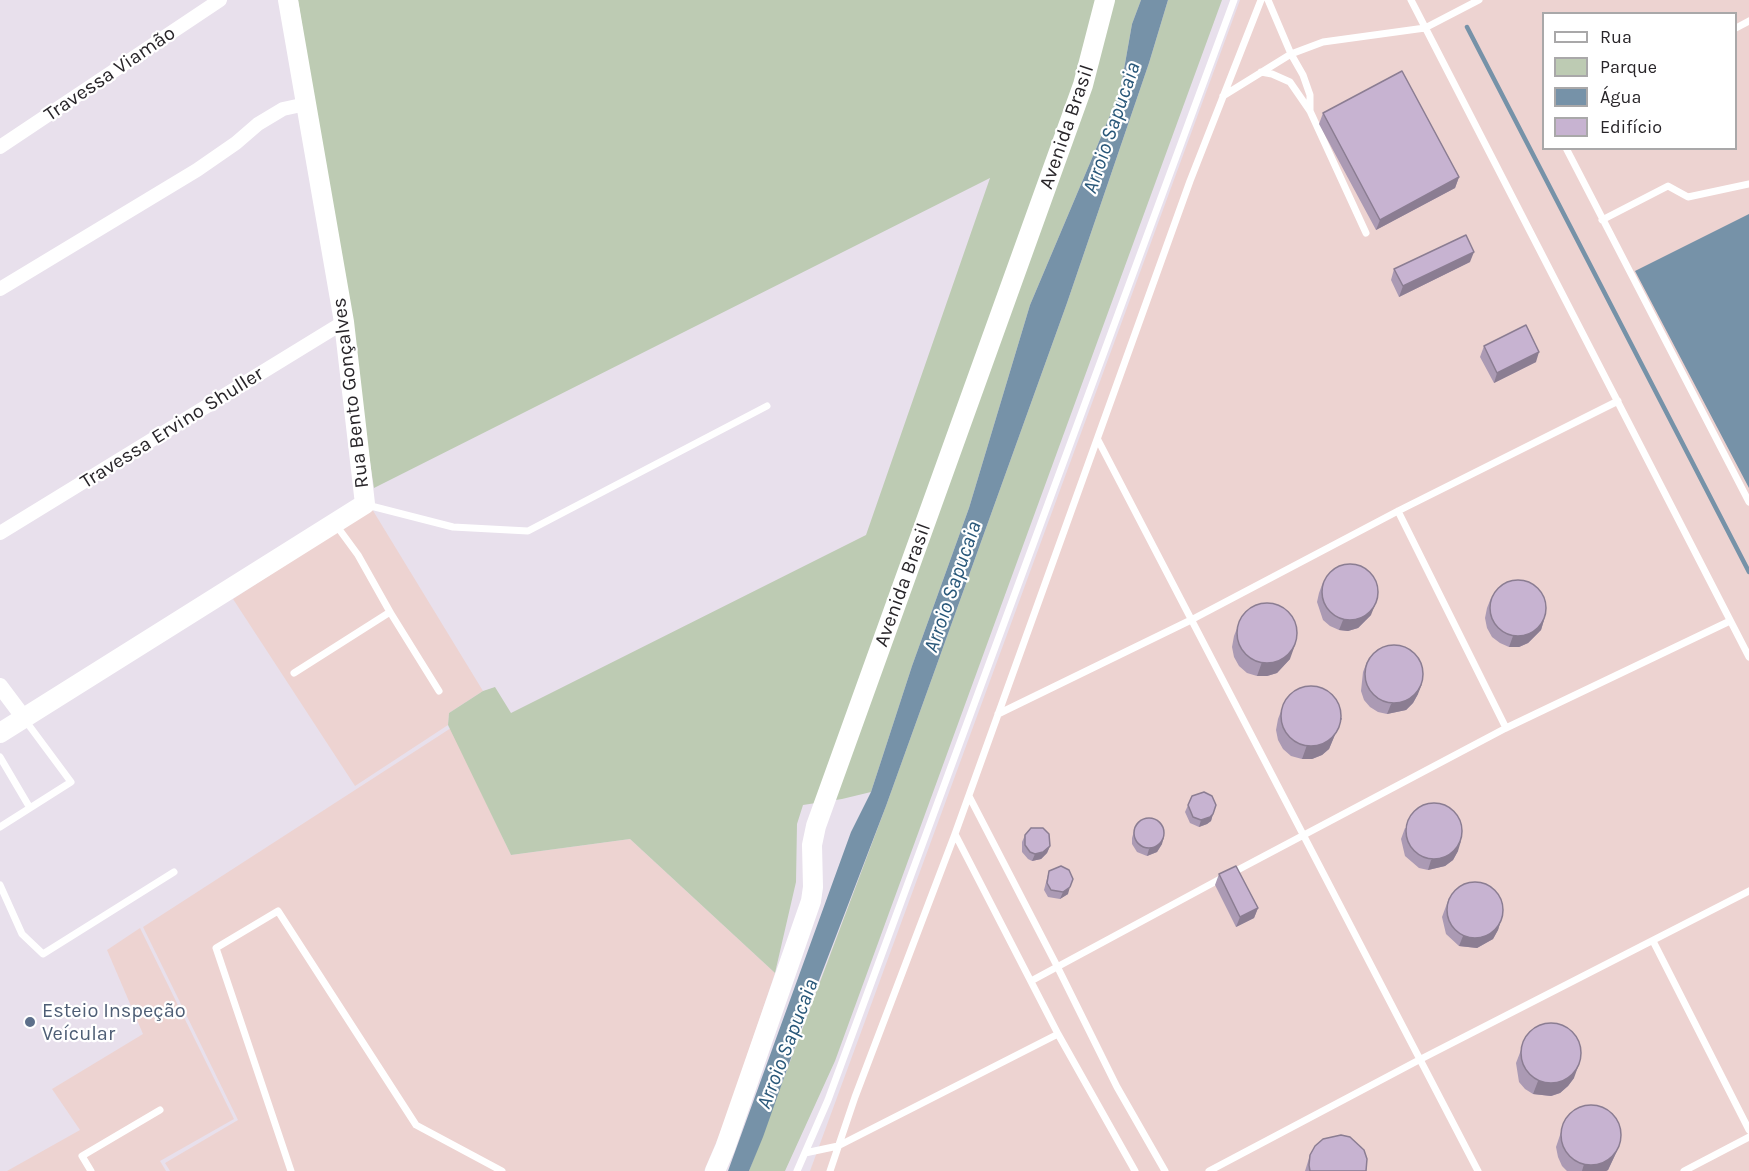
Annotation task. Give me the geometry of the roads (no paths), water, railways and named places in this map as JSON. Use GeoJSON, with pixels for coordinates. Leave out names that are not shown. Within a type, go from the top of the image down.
{"type":"FeatureCollection","features":[{"type":"Feature","properties":{"kind":"main road","name":"Rua Bento Gonçalves"},"geometry":{"type":"LineString","coordinates":[[0,733],[365,504],[344,322],[288,0]]}},
{"type":"Feature","properties":{"kind":"main road","name":"Avenida Brasil"},"geometry":{"type":"LineString","coordinates":[[715,1171],[811,901],[812,845],[816,826],[1083,84],[1105,0]]}},
{"type":"Feature","properties":{"kind":"street","name":"Travessa Viamão"},"geometry":{"type":"LineString","coordinates":[[0,147],[220,0]]}},
{"type":"Feature","properties":{"kind":"street"},"geometry":{"type":"LineString","coordinates":[[0,289],[197,170],[236,143],[258,124],[283,110],[306,104]]}},
{"type":"Feature","properties":{"kind":"street","name":"Travessa Ervino Shuller"},"geometry":{"type":"LineString","coordinates":[[0,533],[344,322]]}},
{"type":"Feature","properties":{"kind":"street"},"geometry":{"type":"LineString","coordinates":[[0,686],[24,718]]}},
{"type":"Feature","properties":{"kind":"lane"},"geometry":{"type":"LineString","coordinates":[[797,1171],[828,1100],[1234,0]]}},
{"type":"Feature","properties":{"kind":"lane"},"geometry":{"type":"LineString","coordinates":[[831,1171],[838,1146],[922,916],[955,834],[1042,588],[1098,440],[1127,351],[1223,96],[1262,0]]}},
{"type":"Feature","properties":{"kind":"lane"},"geometry":{"type":"LineString","coordinates":[[1268,0],[1291,54],[1303,75],[1310,95],[1310,111]]}},
{"type":"Feature","properties":{"kind":"lane"},"geometry":{"type":"LineString","coordinates":[[1411,0],[1749,657]]}},
{"type":"Feature","properties":{"kind":"lane"},"geometry":{"type":"LineString","coordinates":[[1223,96],[1291,54],[1323,42],[1425,28],[1479,0]]}},
{"type":"Feature","properties":{"kind":"lane"},"geometry":{"type":"LineString","coordinates":[[1261,72],[1290,82],[1310,111],[1366,233]]}},
{"type":"Feature","properties":{"kind":"lane"},"geometry":{"type":"LineString","coordinates":[[1567,150],[1749,502]]}},
{"type":"Feature","properties":{"kind":"lane"},"geometry":{"type":"LineString","coordinates":[[1602,220],[1668,186],[1688,197],[1749,184]]}},
{"type":"Feature","properties":{"kind":"lane"},"geometry":{"type":"LineString","coordinates":[[998,714],[1191,620],[1398,511],[1618,401]]}},
{"type":"Feature","properties":{"kind":"lane"},"geometry":{"type":"LineString","coordinates":[[365,504],[453,527],[528,531],[767,406]]}},
{"type":"Feature","properties":{"kind":"lane"},"geometry":{"type":"LineString","coordinates":[[1098,440],[1478,1171]]}},
{"type":"Feature","properties":{"kind":"lane"},"geometry":{"type":"LineString","coordinates":[[1398,511],[1506,728]]}},
{"type":"Feature","properties":{"kind":"lane"},"geometry":{"type":"LineString","coordinates":[[334,523],[358,555],[439,691]]}},
{"type":"Feature","properties":{"kind":"lane"},"geometry":{"type":"LineString","coordinates":[[294,673],[390,612]]}},
{"type":"Feature","properties":{"kind":"lane"},"geometry":{"type":"LineString","coordinates":[[1032,981],[1506,728],[1730,621]]}},
{"type":"Feature","properties":{"kind":"lane"},"geometry":{"type":"LineString","coordinates":[[0,827],[71,782],[24,718]]}},
{"type":"Feature","properties":{"kind":"lane"},"geometry":{"type":"LineString","coordinates":[[0,757],[30,808]]}},
{"type":"Feature","properties":{"kind":"lane"},"geometry":{"type":"LineString","coordinates":[[969,796],[1117,1088],[1165,1171]]}},
{"type":"Feature","properties":{"kind":"lane"},"geometry":{"type":"LineString","coordinates":[[955,834],[1058,1034],[1135,1171]]}},
{"type":"Feature","properties":{"kind":"lane"},"geometry":{"type":"LineString","coordinates":[[0,885],[22,934],[43,954],[174,872]]}},
{"type":"Feature","properties":{"kind":"lane"},"geometry":{"type":"LineString","coordinates":[[1209,1171],[1419,1060],[1749,891]]}},
{"type":"Feature","properties":{"kind":"lane"},"geometry":{"type":"LineString","coordinates":[[291,1171],[216,948],[278,911],[416,1125],[502,1171]]}},
{"type":"Feature","properties":{"kind":"lane"},"geometry":{"type":"LineString","coordinates":[[1653,941],[1749,1130]]}},
{"type":"Feature","properties":{"kind":"lane"},"geometry":{"type":"LineString","coordinates":[[805,1153],[838,1146],[1058,1034]]}},
{"type":"Feature","properties":{"kind":"lane"},"geometry":{"type":"LineString","coordinates":[[91,1171],[82,1156],[160,1110]]}},
{"type":"Feature","properties":{"kind":"lane"},"geometry":{"type":"LineString","coordinates":[[1684,1171],[1749,1137]]}},
{"type":"Feature","properties":{"kind":"water","name":"Arroio Sapucaia"},"geometry":{"type":"Polygon","coordinates":[[[1141,0],[1168,0],[1149,63],[1067,303],[886,806],[813,996],[763,1137],[749,1171],[728,1171],[851,832],[871,792],[912,666],[969,508],[1030,305],[1120,92],[1132,24],[1141,0]]]}},
{"type":"Feature","properties":{"kind":"water"},"geometry":{"type":"Polygon","coordinates":[[[1749,214],[1749,488],[1635,271],[1749,214]]]}},
{"type":"Feature","properties":{"kind":"waterway"},"geometry":{"type":"LineString","coordinates":[[1467,27],[1749,572]]}},
{"type":"Feature","properties":{"kind":"place","name":"Esteio Inspeção Veícular"},"geometry":{"type":"Point","coordinates":[30,1022]}}]}
